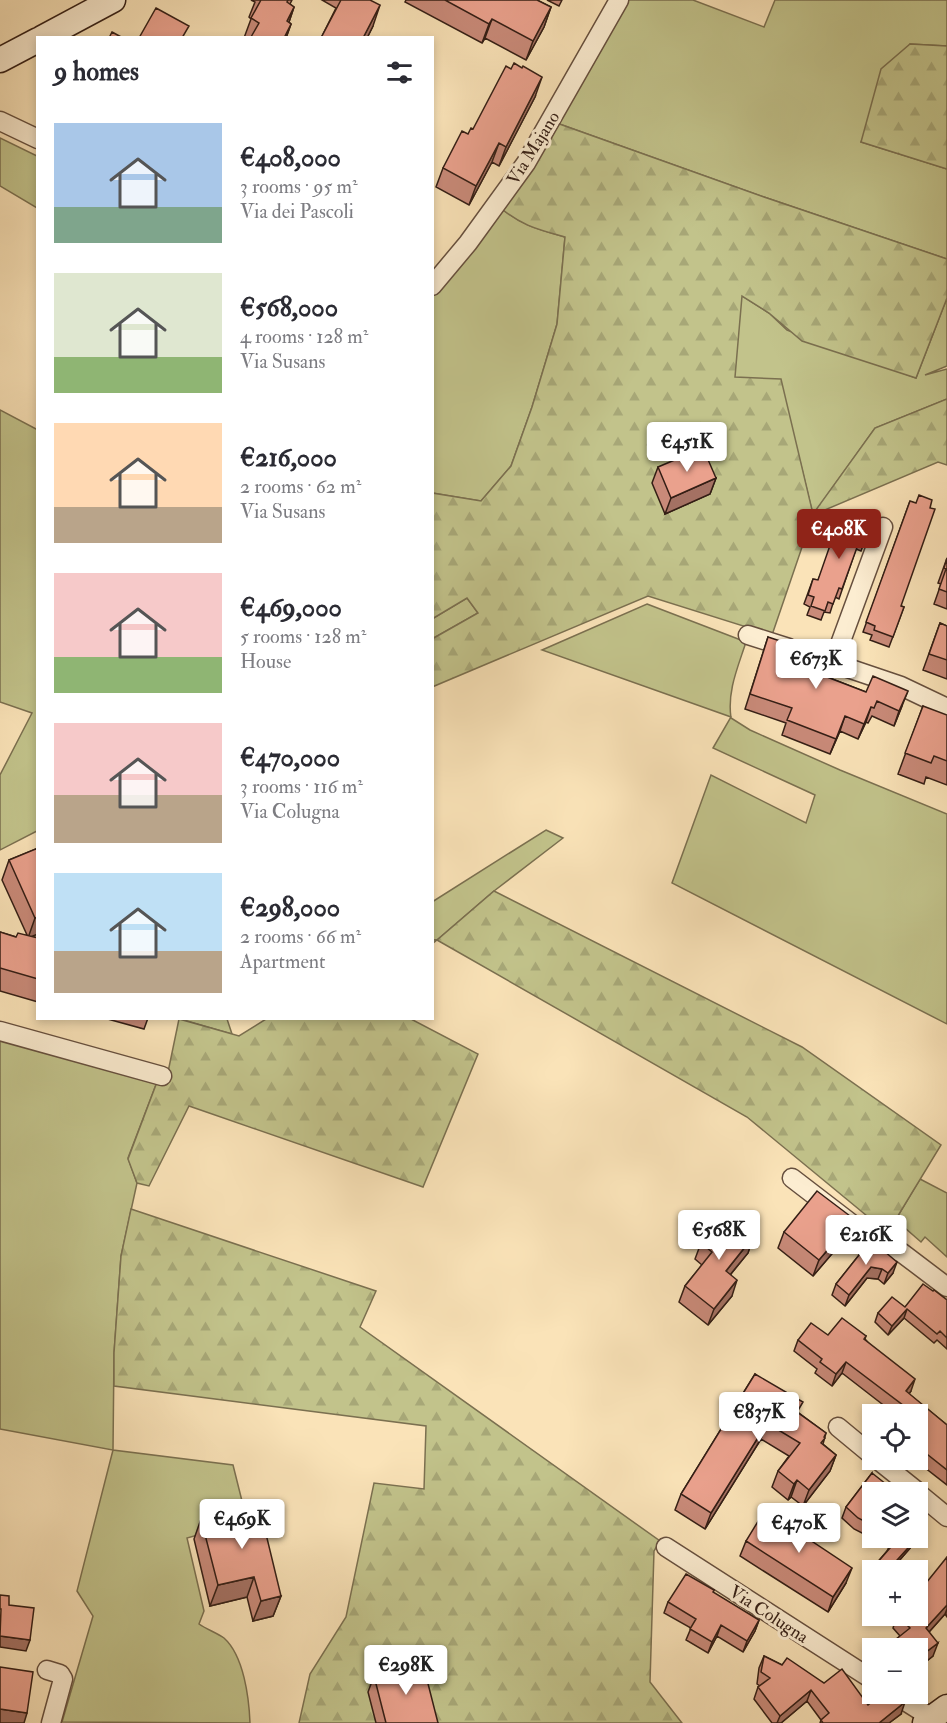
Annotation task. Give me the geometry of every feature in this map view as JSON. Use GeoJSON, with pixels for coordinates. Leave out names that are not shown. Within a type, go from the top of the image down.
{"type":"FeatureCollection","features":[{"type":"Feature","properties":{"kind":"street"},"geometry":{"type":"LineString","coordinates":[[46,36],[113,0]]}},
{"type":"Feature","properties":{"kind":"street","name":"Via Majano"},"geometry":{"type":"LineString","coordinates":[[434,284],[468,243],[526,163],[619,0]]}},
{"type":"Feature","properties":{"kind":"street"},"geometry":{"type":"LineString","coordinates":[[0,60],[36,41]]}},
{"type":"Feature","properties":{"kind":"street"},"geometry":{"type":"LineString","coordinates":[[0,121],[36,138]]}},
{"type":"Feature","properties":{"kind":"street"},"geometry":{"type":"LineString","coordinates":[[833,663],[883,527]]}},
{"type":"Feature","properties":{"kind":"street"},"geometry":{"type":"LineString","coordinates":[[748,635],[901,686],[947,708]]}},
{"type":"Feature","properties":{"kind":"street"},"geometry":{"type":"LineString","coordinates":[[0,1032],[162,1076]]}},
{"type":"Feature","properties":{"kind":"street"},"geometry":{"type":"LineString","coordinates":[[792,1178],[874,1241],[902,1253],[947,1287]]}},
{"type":"Feature","properties":{"kind":"street"},"geometry":{"type":"LineString","coordinates":[[838,1427],[862,1447]]}},
{"type":"Feature","properties":{"kind":"street"},"geometry":{"type":"LineString","coordinates":[[890,1470],[905,1482]]}},
{"type":"Feature","properties":{"kind":"street"},"geometry":{"type":"LineString","coordinates":[[928,1501],[947,1517]]}},
{"type":"Feature","properties":{"kind":"street","name":"Via Colugna"},"geometry":{"type":"LineString","coordinates":[[666,1547],[862,1673]]}},
{"type":"Feature","properties":{"kind":"street"},"geometry":{"type":"LineString","coordinates":[[47,1670],[60,1674],[63,1679],[51,1723]]}},
{"type":"Feature","properties":{"kind":"street"},"geometry":{"type":"LineString","coordinates":[[913,1704],[935,1716]]}},
{"type":"Feature","properties":{"kind":"green space"},"geometry":{"type":"Polygon","coordinates":[[[619,0],[693,0],[764,27],[775,0],[947,0],[947,46],[910,44],[861,142],[947,169],[947,259],[551,121],[619,0]]]}},
{"type":"Feature","properties":{"kind":"green space"},"geometry":{"type":"Polygon","coordinates":[[[910,44],[947,46],[947,169],[861,142],[881,69],[910,44]]]}},
{"type":"Feature","properties":{"kind":"green space"},"geometry":{"type":"Polygon","coordinates":[[[551,121],[947,259],[947,298],[916,378],[802,341],[769,313],[742,296],[735,377],[781,379],[813,514],[875,428],[947,399],[947,465],[938,462],[813,515],[772,635],[648,596],[434,686],[434,638],[478,613],[467,598],[434,618],[434,493],[481,501],[511,466],[557,324],[565,237],[529,226],[497,205],[551,121]]]}},
{"type":"Feature","properties":{"kind":"green space"},"geometry":{"type":"Polygon","coordinates":[[[0,138],[36,156],[36,207],[0,186],[0,138]]]}},
{"type":"Feature","properties":{"kind":"green space"},"geometry":{"type":"Polygon","coordinates":[[[497,205],[529,225],[565,237],[557,324],[532,407],[511,466],[481,501],[434,493],[434,290],[497,205]]]}},
{"type":"Feature","properties":{"kind":"green space"},"geometry":{"type":"Polygon","coordinates":[[[741,295],[769,313],[787,330],[916,378],[947,298],[947,366],[925,375],[947,369],[947,399],[875,428],[813,515],[800,461],[734,377],[741,295]]]}},
{"type":"Feature","properties":{"kind":"green space"},"geometry":{"type":"Polygon","coordinates":[[[0,410],[36,429],[36,832],[0,850],[0,775],[32,713],[0,702],[0,410]]]}},
{"type":"Feature","properties":{"kind":"green space"},"geometry":{"type":"Polygon","coordinates":[[[467,598],[478,613],[434,638],[434,618],[467,598]]]}},
{"type":"Feature","properties":{"kind":"green space"},"geometry":{"type":"Polygon","coordinates":[[[647,604],[746,642],[732,689],[731,717],[542,650],[647,604]]]}},
{"type":"Feature","properties":{"kind":"green space"},"geometry":{"type":"Polygon","coordinates":[[[731,717],[750,730],[947,814],[947,1024],[672,883],[711,775],[806,823],[815,795],[713,748],[731,717]]]}},
{"type":"Feature","properties":{"kind":"green space"},"geometry":{"type":"Polygon","coordinates":[[[546,830],[563,838],[494,891],[437,940],[434,940],[434,901],[546,830]]]}},
{"type":"Feature","properties":{"kind":"green space"},"geometry":{"type":"Polygon","coordinates":[[[494,891],[802,1047],[941,1145],[893,1224],[878,1225],[747,1117],[437,940],[494,891]]]}},
{"type":"Feature","properties":{"kind":"green space"},"geometry":{"type":"Polygon","coordinates":[[[179,1020],[239,1036],[264,1020],[413,1020],[478,1054],[423,1187],[189,1106],[149,1186],[137,1183],[128,1159],[157,1082],[167,1077],[179,1020]]]}},
{"type":"Feature","properties":{"kind":"green space"},"geometry":{"type":"Polygon","coordinates":[[[183,1020],[227,1020],[232,1034],[183,1020]]]}},
{"type":"Feature","properties":{"kind":"green space"},"geometry":{"type":"Polygon","coordinates":[[[0,1038],[157,1082],[128,1158],[137,1183],[121,1256],[114,1353],[113,1450],[0,1429],[0,1038]]]}},
{"type":"Feature","properties":{"kind":"green space"},"geometry":{"type":"Polygon","coordinates":[[[920,1179],[947,1193],[947,1257],[925,1237],[921,1242],[906,1229],[893,1224],[920,1179]]]}},
{"type":"Feature","properties":{"kind":"green space"},"geometry":{"type":"Polygon","coordinates":[[[131,1209],[376,1291],[360,1327],[660,1541],[654,1551],[650,1682],[682,1723],[299,1723],[310,1674],[346,1617],[374,1483],[424,1489],[426,1426],[114,1386],[121,1256],[131,1209]]]}},
{"type":"Feature","properties":{"kind":"green space"},"geometry":{"type":"Polygon","coordinates":[[[113,1450],[233,1465],[247,1521],[187,1538],[204,1611],[199,1624],[224,1638],[236,1655],[247,1690],[250,1723],[62,1722],[93,1616],[77,1591],[113,1450]]]}},
{"type":"Feature","properties":{"kind":"building"},"geometry":{"type":"Polygon","coordinates":[[[261,0],[288,0],[287,2],[294,7],[287,21],[291,24],[285,36],[252,36],[259,23],[251,18],[261,0]]]}},
{"type":"Feature","properties":{"kind":"building"},"geometry":{"type":"Polygon","coordinates":[[[341,0],[370,0],[380,5],[364,36],[322,36],[341,0]]]}},
{"type":"Feature","properties":{"kind":"building"},"geometry":{"type":"Polygon","coordinates":[[[445,0],[537,0],[551,7],[533,41],[492,19],[489,24],[445,0]]]}},
{"type":"Feature","properties":{"kind":"building"},"geometry":{"type":"Polygon","coordinates":[[[156,8],[189,26],[183,36],[140,36],[156,8]]]}},
{"type":"Feature","properties":{"kind":"building"},"geometry":{"type":"Polygon","coordinates":[[[514,63],[542,77],[506,147],[499,143],[476,186],[443,168],[462,131],[468,134],[471,128],[473,129],[506,66],[511,69],[514,63]]]}},
{"type":"Feature","properties":{"kind":"building"},"geometry":{"type":"Polygon","coordinates":[[[703,448],[716,478],[671,498],[658,467],[703,448]]]}},
{"type":"Feature","properties":{"kind":"building"},"geometry":{"type":"Polygon","coordinates":[[[919,495],[932,500],[930,508],[935,509],[901,606],[904,607],[893,637],[874,630],[875,626],[866,622],[910,501],[916,503],[919,495]]]}},
{"type":"Feature","properties":{"kind":"building"},"geometry":{"type":"Polygon","coordinates":[[[860,512],[874,517],[864,541],[860,539],[842,589],[839,588],[833,604],[828,602],[825,611],[811,606],[814,597],[808,595],[813,579],[818,580],[835,531],[839,533],[844,517],[857,521],[860,512]]]}},
{"type":"Feature","properties":{"kind":"building"},"geometry":{"type":"Polygon","coordinates":[[[947,558],[947,592],[939,589],[947,558]]]}},
{"type":"Feature","properties":{"kind":"building"},"geometry":{"type":"Polygon","coordinates":[[[940,623],[947,626],[947,660],[929,654],[940,623]]]}},
{"type":"Feature","properties":{"kind":"building"},"geometry":{"type":"Polygon","coordinates":[[[768,637],[820,654],[814,672],[866,692],[873,676],[908,691],[899,711],[877,701],[874,708],[871,707],[864,724],[845,716],[836,739],[787,720],[792,708],[750,694],[768,637]]]}},
{"type":"Feature","properties":{"kind":"building"},"geometry":{"type":"Polygon","coordinates":[[[923,706],[947,715],[947,761],[934,756],[931,763],[905,753],[923,706]]]}},
{"type":"Feature","properties":{"kind":"building"},"geometry":{"type":"Polygon","coordinates":[[[36,849],[36,918],[35,918],[9,860],[36,849]]]}},
{"type":"Feature","properties":{"kind":"building"},"geometry":{"type":"Polygon","coordinates":[[[0,932],[16,937],[18,933],[36,938],[36,978],[0,968],[0,932]]]}},
{"type":"Feature","properties":{"kind":"building"},"geometry":{"type":"Polygon","coordinates":[[[817,1191],[854,1219],[819,1260],[784,1232],[817,1191]]]}},
{"type":"Feature","properties":{"kind":"building"},"geometry":{"type":"Polygon","coordinates":[[[725,1213],[753,1237],[726,1271],[737,1280],[714,1309],[685,1286],[712,1252],[701,1243],[725,1213]]]}},
{"type":"Feature","properties":{"kind":"building"},"geometry":{"type":"Polygon","coordinates":[[[871,1240],[897,1262],[888,1273],[871,1267],[849,1295],[836,1284],[871,1240]]]}},
{"type":"Feature","properties":{"kind":"building"},"geometry":{"type":"Polygon","coordinates":[[[923,1284],[947,1300],[947,1338],[940,1331],[937,1334],[907,1309],[892,1326],[878,1313],[892,1297],[905,1307],[923,1284]]]}},
{"type":"Feature","properties":{"kind":"building"},"geometry":{"type":"Polygon","coordinates":[[[842,1318],[866,1336],[864,1339],[915,1379],[906,1391],[922,1404],[901,1404],[846,1362],[836,1374],[820,1362],[822,1359],[798,1340],[811,1323],[828,1335],[842,1318]]]}},
{"type":"Feature","properties":{"kind":"building"},"geometry":{"type":"Polygon","coordinates":[[[755,1374],[803,1402],[797,1412],[826,1433],[821,1443],[836,1455],[809,1490],[797,1480],[794,1484],[778,1471],[800,1443],[767,1423],[711,1513],[681,1494],[755,1374]]]}},
{"type":"Feature","properties":{"kind":"building"},"geometry":{"type":"Polygon","coordinates":[[[928,1409],[947,1425],[947,1470],[928,1455],[928,1409]]]}},
{"type":"Feature","properties":{"kind":"building"},"geometry":{"type":"Polygon","coordinates":[[[872,1473],[883,1482],[865,1482],[872,1473]]]}},
{"type":"Feature","properties":{"kind":"building"},"geometry":{"type":"Polygon","coordinates":[[[862,1486],[862,1520],[846,1507],[862,1486]]]}},
{"type":"Feature","properties":{"kind":"building"},"geometry":{"type":"Polygon","coordinates":[[[259,1505],[281,1596],[261,1601],[254,1577],[218,1585],[201,1519],[259,1505]]]}},
{"type":"Feature","properties":{"kind":"building"},"geometry":{"type":"Polygon","coordinates":[[[765,1510],[852,1568],[833,1597],[746,1541],[765,1510]]]}},
{"type":"Feature","properties":{"kind":"building"},"geometry":{"type":"Polygon","coordinates":[[[890,1548],[908,1548],[897,1560],[880,1560],[890,1548]]]}},
{"type":"Feature","properties":{"kind":"building"},"geometry":{"type":"Polygon","coordinates":[[[947,1557],[947,1605],[928,1626],[928,1581],[947,1557]]]}},
{"type":"Feature","properties":{"kind":"building"},"geometry":{"type":"Polygon","coordinates":[[[686,1574],[759,1620],[747,1641],[721,1625],[712,1642],[690,1629],[696,1619],[668,1602],[686,1574]]]}},
{"type":"Feature","properties":{"kind":"building"},"geometry":{"type":"Polygon","coordinates":[[[0,1595],[9,1596],[9,1605],[34,1608],[30,1640],[0,1636],[0,1595]]]}},
{"type":"Feature","properties":{"kind":"building"},"geometry":{"type":"Polygon","coordinates":[[[908,1626],[928,1626],[926,1628],[938,1643],[928,1650],[928,1638],[898,1638],[910,1628],[908,1626]]]}},
{"type":"Feature","properties":{"kind":"building"},"geometry":{"type":"Polygon","coordinates":[[[764,1656],[782,1665],[787,1658],[824,1683],[842,1669],[862,1697],[862,1704],[903,1704],[879,1723],[823,1723],[821,1720],[829,1713],[811,1690],[780,1716],[758,1687],[770,1678],[761,1672],[764,1656]]]}},
{"type":"Feature","properties":{"kind":"building"},"geometry":{"type":"Polygon","coordinates":[[[423,1664],[438,1723],[386,1723],[374,1676],[423,1664]]]}},
{"type":"Feature","properties":{"kind":"building"},"geometry":{"type":"Polygon","coordinates":[[[0,1667],[33,1672],[27,1713],[0,1709],[0,1667]]]}}]}
